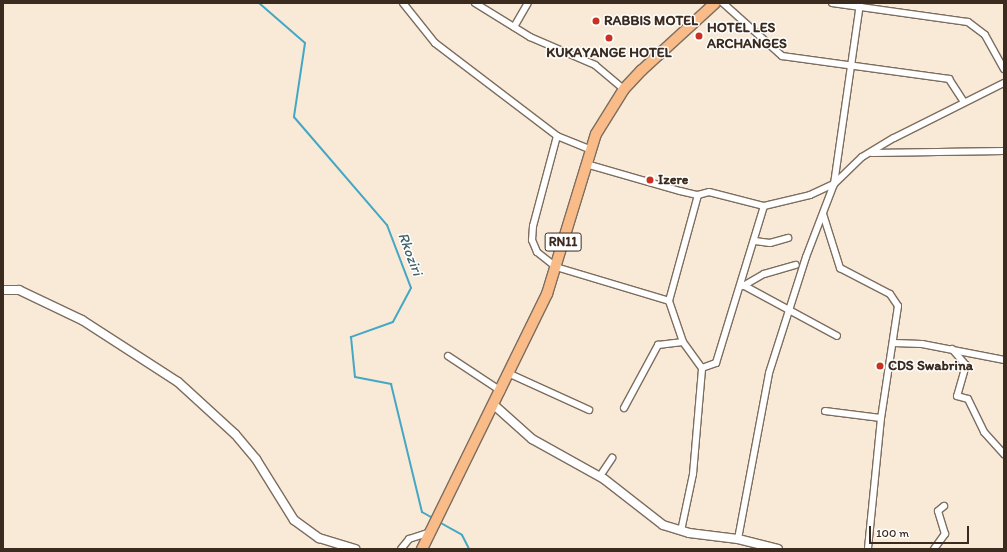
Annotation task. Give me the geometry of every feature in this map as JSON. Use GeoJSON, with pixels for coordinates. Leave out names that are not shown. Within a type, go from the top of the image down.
{"type":"FeatureCollection","features":[{"type":"Feature","properties":{"kind":"main road","name":"RN11"},"geometry":{"type":"LineString","coordinates":[[422,549],[510,374],[556,267],[589,149],[624,89],[715,3]]}},
{"type":"Feature","properties":{"kind":"street"},"geometry":{"type":"LineString","coordinates":[[403,3],[435,42],[556,136],[589,149]]}},
{"type":"Feature","properties":{"kind":"street"},"geometry":{"type":"LineString","coordinates":[[475,3],[547,46],[594,65],[624,89]]}},
{"type":"Feature","properties":{"kind":"street"},"geometry":{"type":"LineString","coordinates":[[514,27],[528,3]]}},
{"type":"Feature","properties":{"kind":"street"},"geometry":{"type":"LineString","coordinates":[[723,3],[782,56],[852,68],[949,79],[964,102]]}},
{"type":"Feature","properties":{"kind":"street"},"geometry":{"type":"LineString","coordinates":[[832,3],[859,5],[968,22],[985,35],[1004,69]]}},
{"type":"Feature","properties":{"kind":"street"},"geometry":{"type":"LineString","coordinates":[[738,539],[769,373],[834,184],[852,68],[859,5]]}},
{"type":"Feature","properties":{"kind":"street"},"geometry":{"type":"LineString","coordinates":[[586,164],[698,195],[709,192],[764,206],[810,195],[834,184],[870,153],[964,102],[1004,83]]}},
{"type":"Feature","properties":{"kind":"street"},"geometry":{"type":"LineString","coordinates":[[556,136],[533,226],[532,240],[537,252],[556,267],[669,301]]}},
{"type":"Feature","properties":{"kind":"street"},"geometry":{"type":"LineString","coordinates":[[870,153],[1004,151]]}},
{"type":"Feature","properties":{"kind":"street"},"geometry":{"type":"LineString","coordinates":[[681,531],[693,474],[702,368],[683,342],[669,301],[698,195]]}},
{"type":"Feature","properties":{"kind":"street"},"geometry":{"type":"LineString","coordinates":[[702,368],[716,363],[742,285],[764,206]]}},
{"type":"Feature","properties":{"kind":"street"},"geometry":{"type":"LineString","coordinates":[[823,214],[840,268],[896,300],[894,343],[881,418],[868,549]]}},
{"type":"Feature","properties":{"kind":"street"},"geometry":{"type":"LineString","coordinates":[[755,240],[770,243],[788,238]]}},
{"type":"Feature","properties":{"kind":"street"},"geometry":{"type":"LineString","coordinates":[[742,285],[769,272],[796,265]]}},
{"type":"Feature","properties":{"kind":"street"},"geometry":{"type":"LineString","coordinates":[[742,285],[838,336]]}},
{"type":"Feature","properties":{"kind":"street"},"geometry":{"type":"LineString","coordinates":[[3,290],[19,290],[87,322],[178,382],[235,434],[256,459],[294,520],[319,538],[355,549]]}},
{"type":"Feature","properties":{"kind":"street"},"geometry":{"type":"LineString","coordinates":[[624,408],[658,345],[683,342]]}},
{"type":"Feature","properties":{"kind":"street"},"geometry":{"type":"LineString","coordinates":[[894,343],[952,349],[1004,360]]}},
{"type":"Feature","properties":{"kind":"street"},"geometry":{"type":"LineString","coordinates":[[952,349],[966,365]]}},
{"type":"Feature","properties":{"kind":"street"},"geometry":{"type":"LineString","coordinates":[[972,353],[966,365],[957,396],[968,399],[984,432],[1004,454]]}},
{"type":"Feature","properties":{"kind":"street"},"geometry":{"type":"LineString","coordinates":[[448,356],[501,391]]}},
{"type":"Feature","properties":{"kind":"street"},"geometry":{"type":"LineString","coordinates":[[510,374],[589,410]]}},
{"type":"Feature","properties":{"kind":"street"},"geometry":{"type":"LineString","coordinates":[[494,404],[532,439],[600,476],[663,524],[681,531],[738,539],[778,549]]}},
{"type":"Feature","properties":{"kind":"street"},"geometry":{"type":"LineString","coordinates":[[825,411],[881,418]]}},
{"type":"Feature","properties":{"kind":"street"},"geometry":{"type":"LineString","coordinates":[[600,476],[612,458]]}},
{"type":"Feature","properties":{"kind":"street"},"geometry":{"type":"LineString","coordinates":[[934,549],[944,534],[938,511],[944,506]]}},
{"type":"Feature","properties":{"kind":"street"},"geometry":{"type":"LineString","coordinates":[[400,549],[409,539],[433,527]]}},
{"type":"Feature","properties":{"kind":"waterway","name":"Rkoziri"},"geometry":{"type":"LineString","coordinates":[[259,3],[305,43],[294,117],[387,225],[411,288],[393,322],[351,337],[355,377],[391,384],[422,512],[433,518]]}},
{"type":"Feature","properties":{"kind":"waterway","name":"Rkoziri"},"geometry":{"type":"LineString","coordinates":[[439,522],[462,535],[469,549]]}},
{"type":"Feature","properties":{"kind":"place","name":"RABBIS MOTEL"},"geometry":{"type":"Point","coordinates":[596,21]}},
{"type":"Feature","properties":{"kind":"place","name":"HOTEL LES ARCHANGES"},"geometry":{"type":"Point","coordinates":[699,36]}},
{"type":"Feature","properties":{"kind":"place","name":"KUKAYANGE HOTEL"},"geometry":{"type":"Point","coordinates":[609,38]}},
{"type":"Feature","properties":{"kind":"place","name":"Izere"},"geometry":{"type":"Point","coordinates":[650,180]}},
{"type":"Feature","properties":{"kind":"place","name":"CDS Swabrina"},"geometry":{"type":"Point","coordinates":[880,366]}}]}
